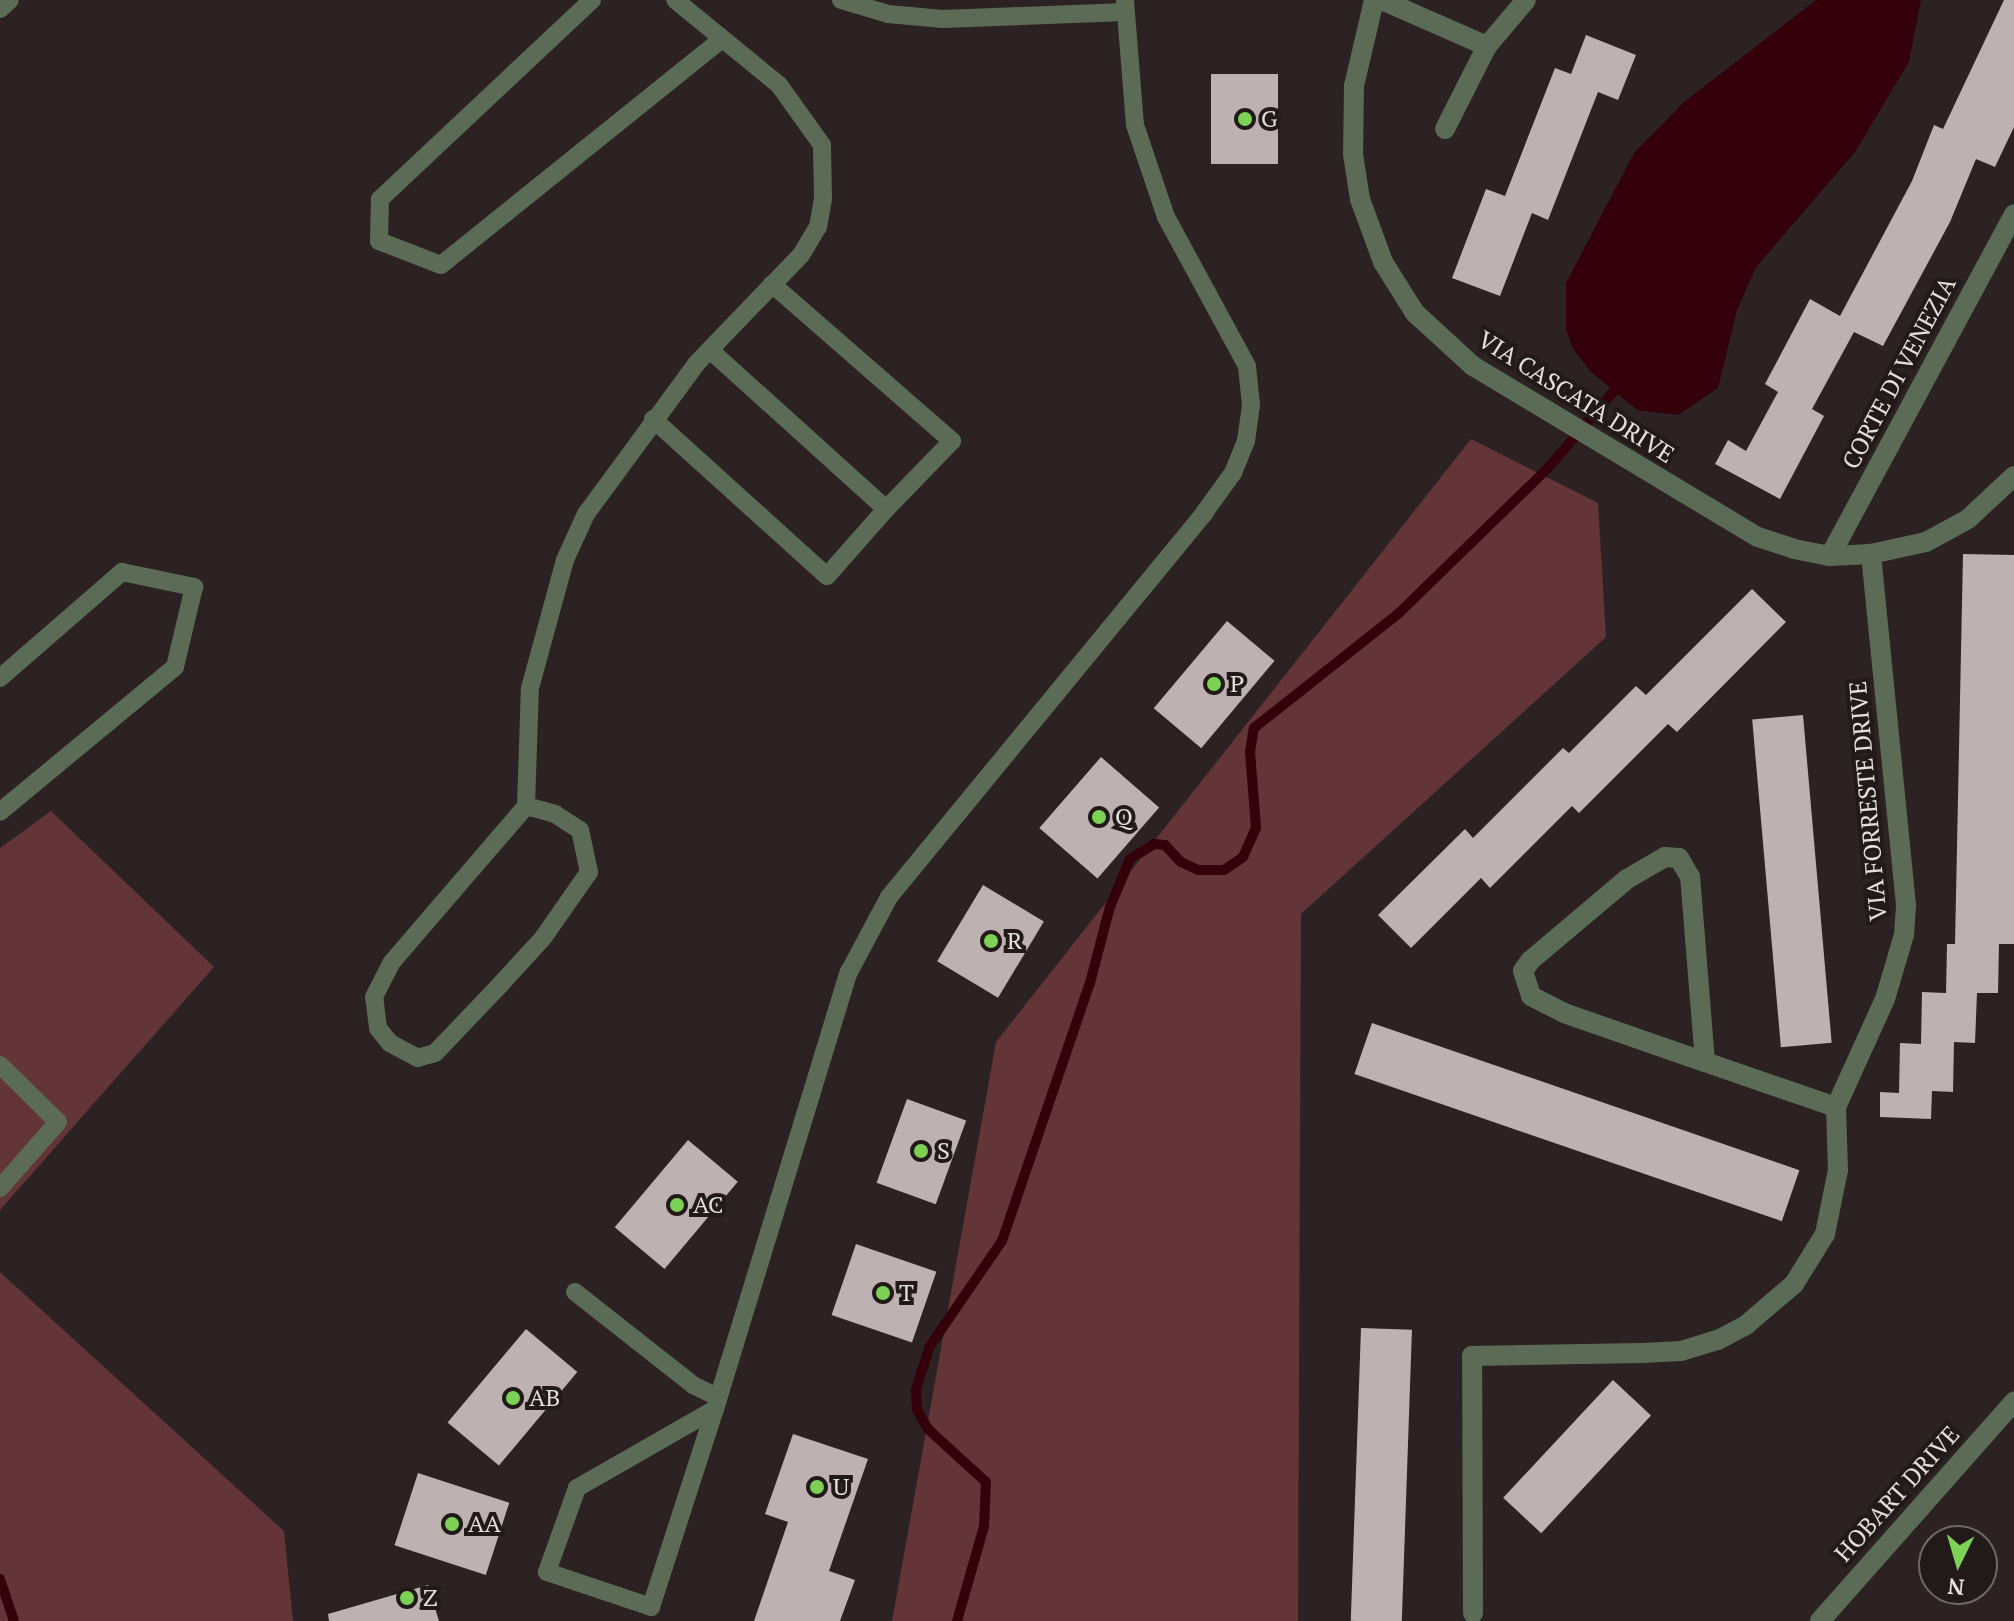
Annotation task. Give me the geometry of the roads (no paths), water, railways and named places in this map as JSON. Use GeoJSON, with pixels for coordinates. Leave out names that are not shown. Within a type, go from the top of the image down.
{"type":"FeatureCollection","features":[{"type":"Feature","properties":{"kind":"street","name":"VIA CASCATA DRIVE"},"geometry":{"type":"LineString","coordinates":[[1374,0],[1354,86],[1352,130],[1355,178],[1378,250],[1398,288],[1433,333],[1473,366],[1758,537],[1830,556],[1871,554],[1950,531],[2014,476]]}},
{"type":"Feature","properties":{"kind":"street"},"geometry":{"type":"LineString","coordinates":[[1382,0],[1487,46]]}},
{"type":"Feature","properties":{"kind":"street"},"geometry":{"type":"LineString","coordinates":[[1445,129],[1487,46],[1526,0]]}},
{"type":"Feature","properties":{"kind":"street","name":"CORTE DI VENEZIA"},"geometry":{"type":"LineString","coordinates":[[1830,556],[2014,214]]}},
{"type":"Feature","properties":{"kind":"street","name":"VIA FORRESTE DRIVE"},"geometry":{"type":"LineString","coordinates":[[1473,1613],[1472,1356],[1681,1351],[1746,1325],[1794,1284],[1825,1234],[1838,1170],[1836,1107],[1885,999],[1904,935],[1871,554]]}},
{"type":"Feature","properties":{"kind":"street"},"geometry":{"type":"LineString","coordinates":[[1705,1062],[1690,877],[1679,858],[1665,857],[1627,879],[1543,949],[1523,971],[1524,986],[1542,1005],[1705,1062],[1836,1107]]}},
{"type":"Feature","properties":{"kind":"street","name":"HOBART DRIVE"},"geometry":{"type":"LineString","coordinates":[[1820,1621],[2014,1402]]}},
{"type":"Feature","properties":{"kind":"lane"},"geometry":{"type":"LineString","coordinates":[[0,9],[10,0]]}},
{"type":"Feature","properties":{"kind":"lane"},"geometry":{"type":"LineString","coordinates":[[592,0],[380,199],[379,241],[441,265],[721,40]]}},
{"type":"Feature","properties":{"kind":"lane"},"geometry":{"type":"LineString","coordinates":[[526,806],[555,814],[580,830],[589,872],[543,938],[500,985],[435,1053],[418,1058],[390,1043],[378,1028],[374,997],[392,962],[526,806],[530,688],[565,560],[586,514],[653,419],[818,227],[822,145],[779,85],[675,0]]}},
{"type":"Feature","properties":{"kind":"lane"},"geometry":{"type":"LineString","coordinates":[[716,1403],[577,1488],[547,1572],[651,1607],[716,1403],[849,972],[889,897],[1204,513],[1233,473],[1246,441],[1251,405],[1247,366],[1166,217],[1135,125],[1124,6],[943,19],[888,14],[841,0]]}},
{"type":"Feature","properties":{"kind":"lane"},"geometry":{"type":"LineString","coordinates":[[653,419],[827,576],[952,441],[772,284]]}},
{"type":"Feature","properties":{"kind":"lane"},"geometry":{"type":"LineString","coordinates":[[710,350],[886,509]]}},
{"type":"Feature","properties":{"kind":"lane"},"geometry":{"type":"LineString","coordinates":[[0,678],[122,572],[194,587],[175,667],[0,812]]}},
{"type":"Feature","properties":{"kind":"lane"},"geometry":{"type":"LineString","coordinates":[[0,1065],[58,1122],[0,1188]]}},
{"type":"Feature","properties":{"kind":"lane"},"geometry":{"type":"LineString","coordinates":[[575,1292],[716,1403]]}},
{"type":"Feature","properties":{"kind":"waterway"},"geometry":{"type":"LineString","coordinates":[[957,1621],[984,1526],[986,1482],[928,1429],[917,1410],[916,1389],[930,1346],[1002,1241],[1090,983],[1110,907],[1130,859],[1154,844],[1165,845],[1181,862],[1198,870],[1224,870],[1243,857],[1256,828],[1250,752],[1254,728],[1399,613],[1548,468],[1622,382]]}},
{"type":"Feature","properties":{"kind":"waterway"},"geometry":{"type":"LineString","coordinates":[[0,1579],[14,1621]]}},
{"type":"Feature","properties":{"kind":"place","name":"G"},"geometry":{"type":"Point","coordinates":[1245,119]}},
{"type":"Feature","properties":{"kind":"place","name":"P"},"geometry":{"type":"Point","coordinates":[1214,684]}},
{"type":"Feature","properties":{"kind":"place","name":"Q"},"geometry":{"type":"Point","coordinates":[1099,817]}},
{"type":"Feature","properties":{"kind":"place","name":"R"},"geometry":{"type":"Point","coordinates":[991,941]}},
{"type":"Feature","properties":{"kind":"place","name":"S"},"geometry":{"type":"Point","coordinates":[921,1151]}},
{"type":"Feature","properties":{"kind":"place","name":"AC"},"geometry":{"type":"Point","coordinates":[677,1205]}},
{"type":"Feature","properties":{"kind":"place","name":"T"},"geometry":{"type":"Point","coordinates":[883,1293]}},
{"type":"Feature","properties":{"kind":"place","name":"AB"},"geometry":{"type":"Point","coordinates":[513,1398]}},
{"type":"Feature","properties":{"kind":"place","name":"U"},"geometry":{"type":"Point","coordinates":[817,1487]}},
{"type":"Feature","properties":{"kind":"place","name":"AA"},"geometry":{"type":"Point","coordinates":[452,1524]}},
{"type":"Feature","properties":{"kind":"place","name":"Z"},"geometry":{"type":"Point","coordinates":[407,1598]}}]}
